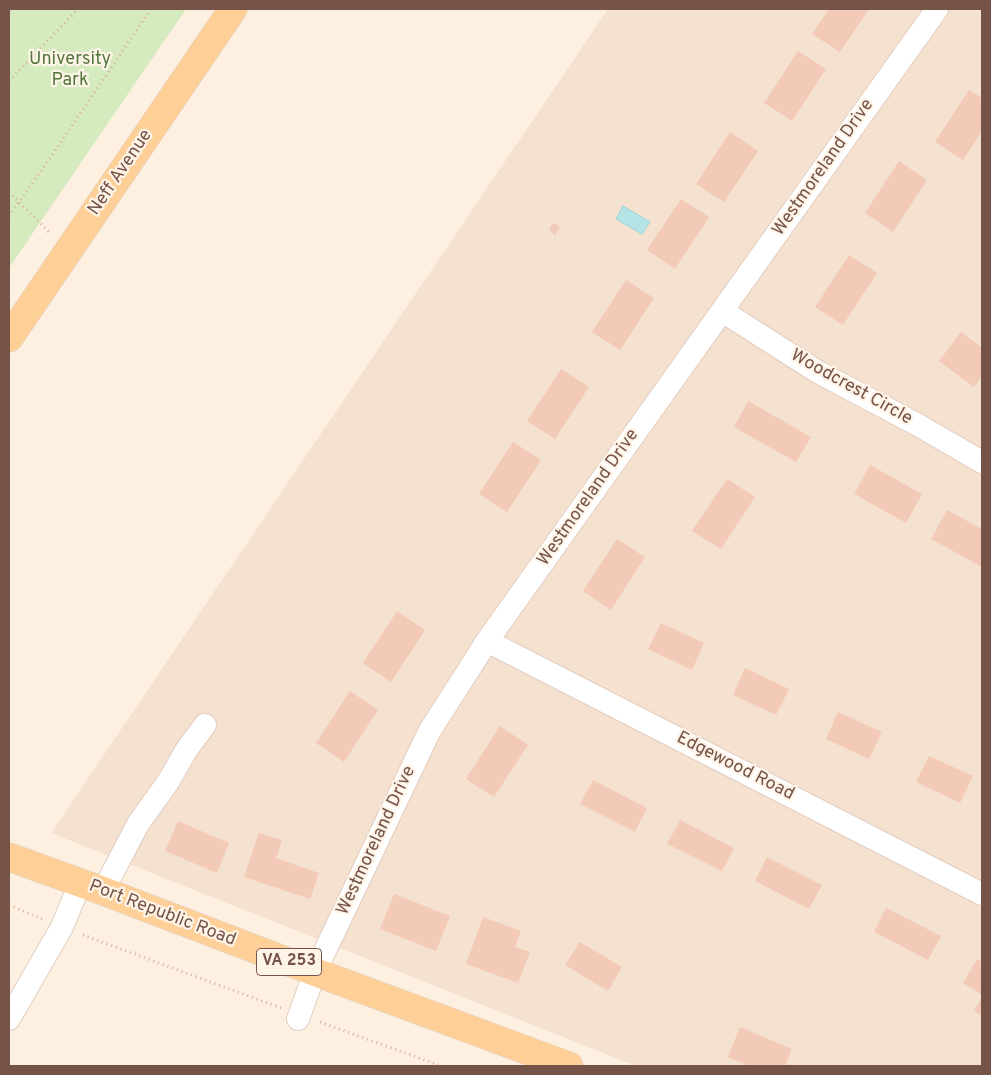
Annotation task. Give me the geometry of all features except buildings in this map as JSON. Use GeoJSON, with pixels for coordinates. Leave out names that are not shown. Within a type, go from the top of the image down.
{"type":"FeatureCollection","features":[{"type":"Feature","properties":{"kind":"main road","name":"Neff Avenue"},"geometry":{"type":"LineString","coordinates":[[9,338],[233,9]]}},
{"type":"Feature","properties":{"kind":"main road","name":"Port Republic Road"},"geometry":{"type":"LineString","coordinates":[[9,857],[568,1066]]}},
{"type":"Feature","properties":{"kind":"street","name":"Westmoreland Drive"},"geometry":{"type":"LineString","coordinates":[[298,1019],[315,972],[429,732],[487,641],[937,9]]}},
{"type":"Feature","properties":{"kind":"street","name":"Woodcrest Circle"},"geometry":{"type":"LineString","coordinates":[[722,311],[818,372],[918,425],[982,462]]}},
{"type":"Feature","properties":{"kind":"street","name":"Edgewood Road"},"geometry":{"type":"LineString","coordinates":[[487,641],[982,894]]}},
{"type":"Feature","properties":{"kind":"street"},"geometry":{"type":"LineString","coordinates":[[9,1019],[62,927],[168,782],[187,749],[205,725]]}},
{"type":"Feature","properties":{"kind":"path"},"geometry":{"type":"LineString","coordinates":[[9,81],[78,9]]}},
{"type":"Feature","properties":{"kind":"path"},"geometry":{"type":"LineString","coordinates":[[9,216],[151,9]]}},
{"type":"Feature","properties":{"kind":"path"},"geometry":{"type":"LineString","coordinates":[[9,192],[68,251]]}},
{"type":"Feature","properties":{"kind":"path"},"geometry":{"type":"LineString","coordinates":[[9,905],[24,911]]}},
{"type":"Feature","properties":{"kind":"path"},"geometry":{"type":"LineString","coordinates":[[78,933],[278,1007]]}},
{"type":"Feature","properties":{"kind":"path"},"geometry":{"type":"LineString","coordinates":[[323,1023],[441,1066]]}},
{"type":"Feature","properties":{"kind":"shaded area"},"geometry":{"type":"Polygon","coordinates":[[[608,9],[982,9],[982,1066],[636,1066],[51,833],[608,9]]]}},
{"type":"Feature","properties":{"kind":"green space","name":"University Park"},"geometry":{"type":"Polygon","coordinates":[[[9,9],[186,9],[9,268],[9,9]]]}},
{"type":"Feature","properties":{"kind":"water"},"geometry":{"type":"Polygon","coordinates":[[[623,206],[650,222],[642,234],[616,219],[623,206]]]}}]}
